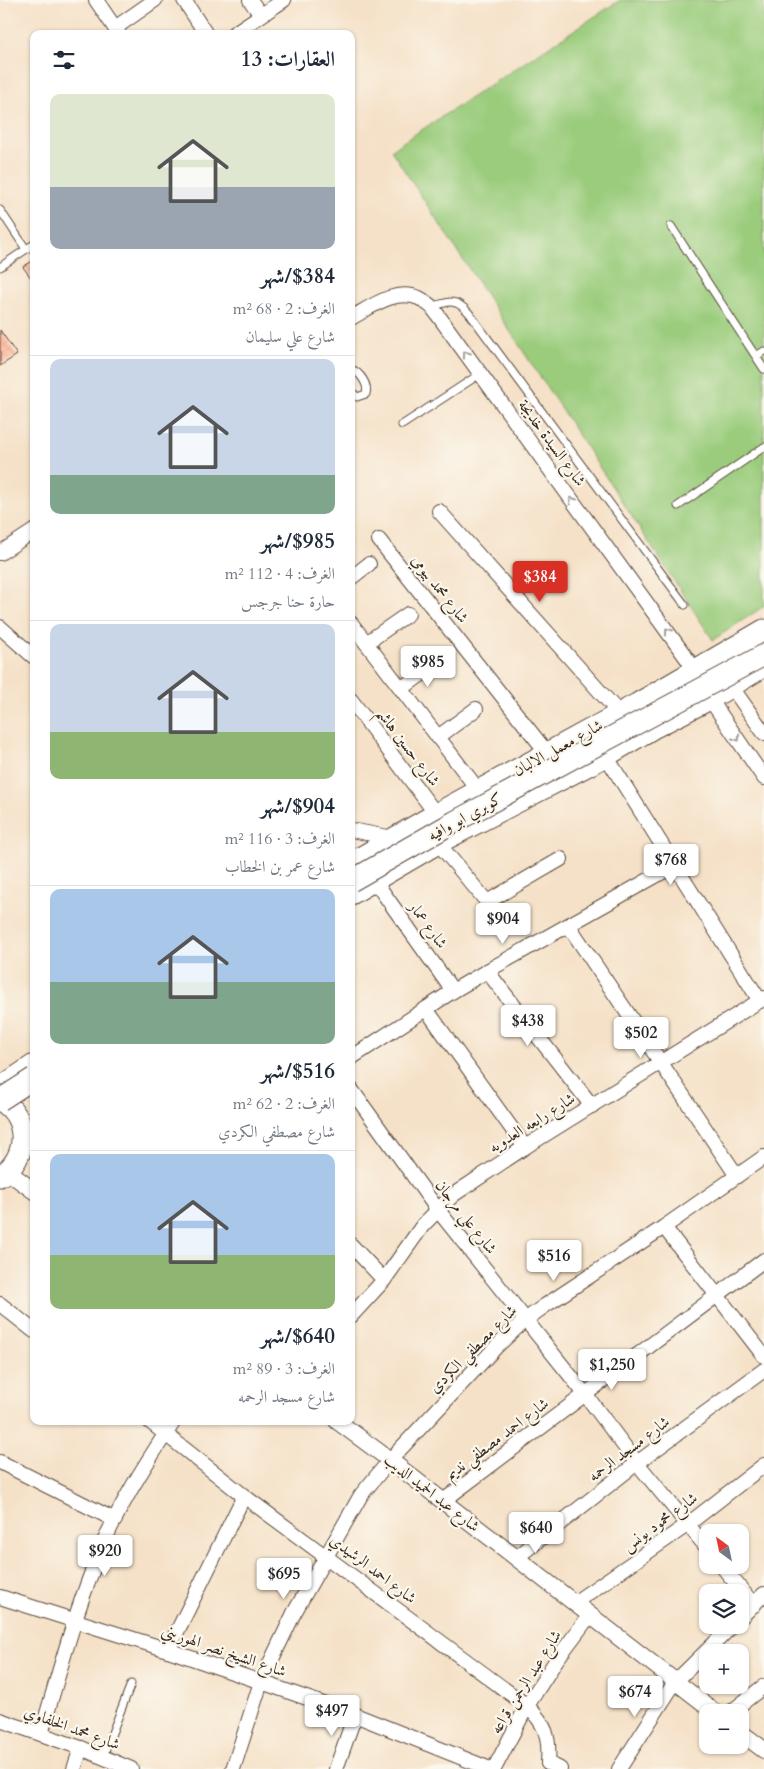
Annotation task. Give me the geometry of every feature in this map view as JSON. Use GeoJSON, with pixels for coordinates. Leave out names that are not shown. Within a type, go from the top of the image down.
{"type":"FeatureCollection","features":[{"type":"Feature","properties":{"kind":"main road","name":"شارع معمل الالبان"},"geometry":{"type":"LineString","coordinates":[[355,861],[696,671],[762,632]]}},
{"type":"Feature","properties":{"kind":"main road","name":"كوبري ابو وافيه"},"geometry":{"type":"LineString","coordinates":[[355,879],[454,822],[764,655]]}},
{"type":"Feature","properties":{"kind":"main road","name":"شارع معمل الالبان"},"geometry":{"type":"LineString","coordinates":[[355,892],[438,842],[606,756],[653,728],[710,699],[764,666]]}},
{"type":"Feature","properties":{"kind":"main road"},"geometry":{"type":"LineString","coordinates":[[628,709],[653,728]]}},
{"type":"Feature","properties":{"kind":"main road"},"geometry":{"type":"LineString","coordinates":[[2,1098],[30,1069]]}},
{"type":"Feature","properties":{"kind":"main road"},"geometry":{"type":"LineString","coordinates":[[2,1098],[30,1080]]}},
{"type":"Feature","properties":{"kind":"main road"},"geometry":{"type":"LineString","coordinates":[[2,1098],[30,1090]]}},
{"type":"Feature","properties":{"kind":"main road"},"geometry":{"type":"LineString","coordinates":[[2,1098],[17,1116],[23,1138],[17,1160],[4,1174]]}},
{"type":"Feature","properties":{"kind":"street"},"geometry":{"type":"LineString","coordinates":[[96,0],[116,30]]}},
{"type":"Feature","properties":{"kind":"street"},"geometry":{"type":"LineString","coordinates":[[118,30],[155,0]]}},
{"type":"Feature","properties":{"kind":"street"},"geometry":{"type":"LineString","coordinates":[[184,0],[203,30]]}},
{"type":"Feature","properties":{"kind":"street"},"geometry":{"type":"LineString","coordinates":[[250,0],[260,16]]}},
{"type":"Feature","properties":{"kind":"street"},"geometry":{"type":"LineString","coordinates":[[239,30],[284,0]]}},
{"type":"Feature","properties":{"kind":"street","name":"شارع السيدة خديجة"},"geometry":{"type":"LineString","coordinates":[[355,316],[386,298],[405,295],[419,298],[432,307],[696,671]]}},
{"type":"Feature","properties":{"kind":"street"},"geometry":{"type":"LineString","coordinates":[[439,511],[628,709]]}},
{"type":"Feature","properties":{"kind":"street"},"geometry":{"type":"LineString","coordinates":[[0,553],[30,534]]}},
{"type":"Feature","properties":{"kind":"street","name":"شارع محمد بيومي"},"geometry":{"type":"LineString","coordinates":[[379,540],[548,754]]}},
{"type":"Feature","properties":{"kind":"street"},"geometry":{"type":"LineString","coordinates":[[355,575],[369,564]]}},
{"type":"Feature","properties":{"kind":"street"},"geometry":{"type":"LineString","coordinates":[[366,643],[408,614]]}},
{"type":"Feature","properties":{"kind":"street"},"geometry":{"type":"LineString","coordinates":[[0,628],[12,636],[30,653]]}},
{"type":"Feature","properties":{"kind":"street"},"geometry":{"type":"LineString","coordinates":[[355,628],[479,791]]}},
{"type":"Feature","properties":{"kind":"street"},"geometry":{"type":"LineString","coordinates":[[402,689],[437,663]]}},
{"type":"Feature","properties":{"kind":"street"},"geometry":{"type":"LineString","coordinates":[[731,686],[764,733]]}},
{"type":"Feature","properties":{"kind":"street"},"geometry":{"type":"LineString","coordinates":[[710,699],[764,778]]}},
{"type":"Feature","properties":{"kind":"street","name":"شارع حسين هاشم"},"geometry":{"type":"LineString","coordinates":[[355,705],[436,814]]}},
{"type":"Feature","properties":{"kind":"street"},"geometry":{"type":"LineString","coordinates":[[438,737],[476,709]]}},
{"type":"Feature","properties":{"kind":"street"},"geometry":{"type":"LineString","coordinates":[[606,756],[762,999]]}},
{"type":"Feature","properties":{"kind":"street"},"geometry":{"type":"LineString","coordinates":[[355,831],[393,838]]}},
{"type":"Feature","properties":{"kind":"street"},"geometry":{"type":"LineString","coordinates":[[438,842],[487,902],[561,859]]}},
{"type":"Feature","properties":{"kind":"street"},"geometry":{"type":"LineString","coordinates":[[355,1055],[453,991],[675,865]]}},
{"type":"Feature","properties":{"kind":"street","name":"شارع عمار"},"geometry":{"type":"LineString","coordinates":[[374,880],[453,991]]}},
{"type":"Feature","properties":{"kind":"street"},"geometry":{"type":"LineString","coordinates":[[569,926],[737,1176]]}},
{"type":"Feature","properties":{"kind":"street"},"geometry":{"type":"LineString","coordinates":[[487,971],[592,1106]]}},
{"type":"Feature","properties":{"kind":"street","name":"شارع رابعه العدويه"},"geometry":{"type":"LineString","coordinates":[[355,1312],[384,1280],[423,1225],[437,1209],[454,1195],[525,1147],[762,999]]}},
{"type":"Feature","properties":{"kind":"street"},"geometry":{"type":"LineString","coordinates":[[426,1009],[525,1147]]}},
{"type":"Feature","properties":{"kind":"street","name":"شارع علي مرجان"},"geometry":{"type":"LineString","coordinates":[[355,1095],[437,1209],[699,1539]]}},
{"type":"Feature","properties":{"kind":"street","name":"شارع مصطفي الكردي"},"geometry":{"type":"LineString","coordinates":[[232,1769],[261,1682],[294,1613],[325,1555],[361,1495],[390,1460],[496,1347],[525,1320],[764,1157]]}},
{"type":"Feature","properties":{"kind":"street"},"geometry":{"type":"LineString","coordinates":[[4,1174],[30,1189]]}},
{"type":"Feature","properties":{"kind":"street"},"geometry":{"type":"LineString","coordinates":[[664,1227],[764,1356]]}},
{"type":"Feature","properties":{"kind":"street"},"geometry":{"type":"LineString","coordinates":[[355,1249],[384,1280]]}},
{"type":"Feature","properties":{"kind":"street","name":"شارع احمد مصطفي نديم"},"geometry":{"type":"LineString","coordinates":[[443,1501],[764,1260]]}},
{"type":"Feature","properties":{"kind":"street"},"geometry":{"type":"LineString","coordinates":[[0,1304],[30,1328]]}},
{"type":"Feature","properties":{"kind":"street","name":"شارع مسجد الرحمه"},"geometry":{"type":"LineString","coordinates":[[516,1558],[638,1463],[764,1370]]}},
{"type":"Feature","properties":{"kind":"street","name":"شارع احمد الرشيدي"},"geometry":{"type":"LineString","coordinates":[[154,1425],[244,1496],[527,1706],[539,1717],[546,1731],[550,1747],[549,1767]]}},
{"type":"Feature","properties":{"kind":"street"},"geometry":{"type":"LineString","coordinates":[[41,1734],[95,1562],[141,1472],[171,1425]]}},
{"type":"Feature","properties":{"kind":"street","name":"شارع عبد الحميد الديب"},"geometry":{"type":"LineString","coordinates":[[342,1425],[704,1704]]}},
{"type":"Feature","properties":{"kind":"street"},"geometry":{"type":"LineString","coordinates":[[0,1462],[116,1520]]}},
{"type":"Feature","properties":{"kind":"street","name":"شارع محمود يونس"},"geometry":{"type":"LineString","coordinates":[[574,1603],[687,1525],[764,1466]]}},
{"type":"Feature","properties":{"kind":"street"},"geometry":{"type":"LineString","coordinates":[[168,1650],[244,1496]]}},
{"type":"Feature","properties":{"kind":"street"},"geometry":{"type":"LineString","coordinates":[[728,1574],[754,1605]]}},
{"type":"Feature","properties":{"kind":"street"},"geometry":{"type":"LineString","coordinates":[[749,1610],[764,1594]]}},
{"type":"Feature","properties":{"kind":"street","name":"شارع الشيخ نصر الهوريني"},"geometry":{"type":"LineString","coordinates":[[0,1597],[168,1650],[261,1682],[355,1715],[490,1769]]}},
{"type":"Feature","properties":{"kind":"street","name":"شارع عبد الرحمن قراعه"},"geometry":{"type":"LineString","coordinates":[[494,1769],[527,1706],[557,1659],[590,1615]]}},
{"type":"Feature","properties":{"kind":"street"},"geometry":{"type":"LineString","coordinates":[[619,1769],[675,1682],[724,1634]]}},
{"type":"Feature","properties":{"kind":"street"},"geometry":{"type":"LineString","coordinates":[[741,1704],[764,1686]]}},
{"type":"Feature","properties":{"kind":"street"},"geometry":{"type":"LineString","coordinates":[[336,1769],[355,1715]]}},
{"type":"Feature","properties":{"kind":"street","name":"شارع محمد الخلفاوي"},"geometry":{"type":"LineString","coordinates":[[0,1720],[103,1756],[131,1769]]}},
{"type":"Feature","properties":{"kind":"street"},"geometry":{"type":"LineString","coordinates":[[749,1739],[764,1750]]}},
{"type":"Feature","properties":{"kind":"street"},"geometry":{"type":"LineString","coordinates":[[74,1769],[81,1748]]}},
{"type":"Feature","properties":{"kind":"lane"},"geometry":{"type":"LineString","coordinates":[[0,210],[26,249]]}},
{"type":"Feature","properties":{"kind":"lane"},"geometry":{"type":"LineString","coordinates":[[671,226],[764,369]]}},
{"type":"Feature","properties":{"kind":"lane"},"geometry":{"type":"LineString","coordinates":[[0,267],[30,246]]}},
{"type":"Feature","properties":{"kind":"lane"},"geometry":{"type":"LineString","coordinates":[[432,307],[454,301],[463,306],[686,605]]}},
{"type":"Feature","properties":{"kind":"lane"},"geometry":{"type":"LineString","coordinates":[[756,356],[764,351]]}},
{"type":"Feature","properties":{"kind":"lane"},"geometry":{"type":"LineString","coordinates":[[355,370],[368,390],[366,394],[357,397],[355,395]]}},
{"type":"Feature","properties":{"kind":"lane"},"geometry":{"type":"LineString","coordinates":[[402,425],[480,374]]}},
{"type":"Feature","properties":{"kind":"lane"},"geometry":{"type":"LineString","coordinates":[[678,506],[764,447]]}},
{"type":"Feature","properties":{"kind":"lane"},"geometry":{"type":"LineString","coordinates":[[103,1756],[132,1684]]}},
{"type":"Feature","properties":{"kind":"green space"},"geometry":{"type":"Polygon","coordinates":[[[620,0],[764,0],[764,606],[713,640],[391,150],[620,0]]]}},
{"type":"Feature","properties":{"kind":"building"},"geometry":{"type":"Polygon","coordinates":[[[30,263],[30,277],[23,267],[30,263]]]}},
{"type":"Feature","properties":{"kind":"building"},"geometry":{"type":"Polygon","coordinates":[[[0,330],[17,355],[0,366],[0,330]]]}}]}
